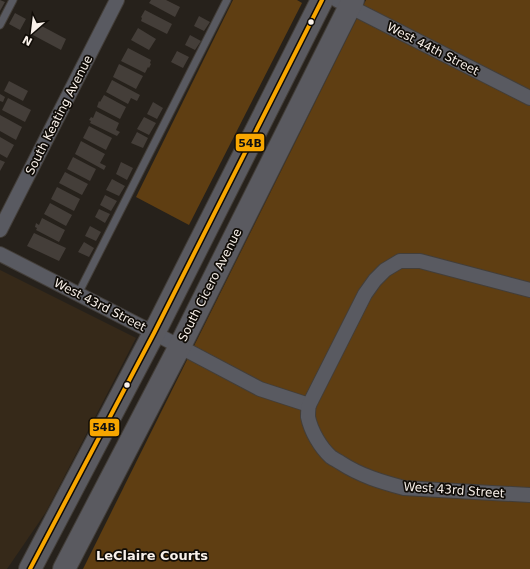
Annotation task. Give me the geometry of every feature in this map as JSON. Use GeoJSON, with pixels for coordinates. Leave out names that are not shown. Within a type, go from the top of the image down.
{"type":"FeatureCollection","features":[{"type":"Feature","properties":{"kind":"main road"},"geometry":{"type":"LineString","coordinates":[[30,569],[154,333],[322,0]]}},
{"type":"Feature","properties":{"kind":"main road","name":"South Cicero Avenue"},"geometry":{"type":"LineString","coordinates":[[64,569],[180,346],[346,2]]}},
{"type":"Feature","properties":{"kind":"street","name":"South Keating Avenue"},"geometry":{"type":"LineString","coordinates":[[0,230],[117,0]]}},
{"type":"Feature","properties":{"kind":"street","name":"West 44th Street"},"geometry":{"type":"LineString","coordinates":[[346,2],[530,98]]}},
{"type":"Feature","properties":{"kind":"street","name":"West 43rd Street"},"geometry":{"type":"LineString","coordinates":[[0,254],[180,346],[260,389],[309,405],[308,416],[321,445],[331,457],[366,476],[404,488],[530,495]]}},
{"type":"Feature","properties":{"kind":"street"},"geometry":{"type":"LineString","coordinates":[[309,405],[365,294],[375,280],[385,270],[400,261],[420,261],[530,290]]}},
{"type":"Feature","properties":{"kind":"lane"},"geometry":{"type":"LineString","coordinates":[[0,25],[13,0]]}},
{"type":"Feature","properties":{"kind":"lane"},"geometry":{"type":"LineString","coordinates":[[78,294],[227,0]]}},
{"type":"Feature","properties":{"kind":"shaded area"},"geometry":{"type":"Polygon","coordinates":[[[233,0],[297,0],[302,3],[189,225],[136,197],[233,0]]]}},
{"type":"Feature","properties":{"kind":"shaded area"},"geometry":{"type":"Polygon","coordinates":[[[366,0],[530,0],[530,569],[83,569],[366,0]]]}},
{"type":"Feature","properties":{"kind":"shaded area"},"geometry":{"type":"Polygon","coordinates":[[[0,270],[136,338],[46,512],[7,569],[0,569],[0,270]]]}},
{"type":"Feature","properties":{"kind":"building"},"geometry":{"type":"Polygon","coordinates":[[[0,0],[5,2],[0,11],[0,0]]]}},
{"type":"Feature","properties":{"kind":"building"},"geometry":{"type":"Polygon","coordinates":[[[151,0],[166,0],[180,7],[175,17],[149,3],[151,0]]]}},
{"type":"Feature","properties":{"kind":"building"},"geometry":{"type":"Polygon","coordinates":[[[145,10],[172,24],[167,34],[141,21],[141,17],[145,10]]]}},
{"type":"Feature","properties":{"kind":"building"},"geometry":{"type":"Polygon","coordinates":[[[15,13],[26,19],[20,30],[9,24],[15,13]]]}},
{"type":"Feature","properties":{"kind":"building"},"geometry":{"type":"Polygon","coordinates":[[[199,16],[210,22],[204,31],[194,26],[199,16]]]}},
{"type":"Feature","properties":{"kind":"building"},"geometry":{"type":"Polygon","coordinates":[[[36,23],[66,39],[61,50],[31,34],[36,23]]]}},
{"type":"Feature","properties":{"kind":"building"},"geometry":{"type":"Polygon","coordinates":[[[138,28],[156,39],[149,50],[131,40],[138,28]]]}},
{"type":"Feature","properties":{"kind":"building"},"geometry":{"type":"Polygon","coordinates":[[[190,35],[201,41],[195,50],[185,45],[190,35]]]}},
{"type":"Feature","properties":{"kind":"building"},"geometry":{"type":"Polygon","coordinates":[[[128,48],[151,60],[151,64],[145,73],[121,61],[128,48]]]}},
{"type":"Feature","properties":{"kind":"building"},"geometry":{"type":"Polygon","coordinates":[[[177,51],[189,57],[183,68],[171,62],[177,51]]]}},
{"type":"Feature","properties":{"kind":"building"},"geometry":{"type":"Polygon","coordinates":[[[119,64],[143,76],[136,89],[113,77],[119,64]]]}},
{"type":"Feature","properties":{"kind":"building"},"geometry":{"type":"Polygon","coordinates":[[[112,80],[140,95],[137,101],[131,98],[128,104],[106,92],[112,80]]]}},
{"type":"Feature","properties":{"kind":"building"},"geometry":{"type":"Polygon","coordinates":[[[9,81],[28,91],[23,101],[4,91],[9,81]]]}},
{"type":"Feature","properties":{"kind":"building"},"geometry":{"type":"Polygon","coordinates":[[[0,94],[5,97],[3,102],[0,101],[0,94]]]}},
{"type":"Feature","properties":{"kind":"building"},"geometry":{"type":"Polygon","coordinates":[[[104,95],[126,107],[120,119],[97,107],[99,101],[100,102],[104,95]]]}},
{"type":"Feature","properties":{"kind":"building"},"geometry":{"type":"Polygon","coordinates":[[[8,98],[31,110],[25,122],[2,110],[8,98]]]}},
{"type":"Feature","properties":{"kind":"building"},"geometry":{"type":"Polygon","coordinates":[[[153,102],[163,108],[157,119],[147,114],[153,102]]]}},
{"type":"Feature","properties":{"kind":"building"},"geometry":{"type":"Polygon","coordinates":[[[96,111],[119,123],[116,130],[120,132],[117,136],[90,123],[91,121],[89,120],[91,117],[93,118],[96,111]]]}},
{"type":"Feature","properties":{"kind":"building"},"geometry":{"type":"Polygon","coordinates":[[[0,115],[22,127],[16,140],[0,131],[0,115]]]}},
{"type":"Feature","properties":{"kind":"building"},"geometry":{"type":"Polygon","coordinates":[[[144,117],[156,123],[149,135],[137,129],[144,117]]]}},
{"type":"Feature","properties":{"kind":"building"},"geometry":{"type":"Polygon","coordinates":[[[89,126],[112,138],[106,150],[83,138],[89,126]]]}},
{"type":"Feature","properties":{"kind":"building"},"geometry":{"type":"Polygon","coordinates":[[[137,132],[148,138],[143,148],[131,143],[137,132]]]}},
{"type":"Feature","properties":{"kind":"building"},"geometry":{"type":"Polygon","coordinates":[[[0,137],[14,145],[7,158],[0,154],[0,137]]]}},
{"type":"Feature","properties":{"kind":"building"},"geometry":{"type":"Polygon","coordinates":[[[81,141],[105,154],[100,163],[106,166],[104,170],[75,154],[81,141]]]}},
{"type":"Feature","properties":{"kind":"building"},"geometry":{"type":"Polygon","coordinates":[[[73,157],[96,169],[90,181],[67,169],[73,157]]]}},
{"type":"Feature","properties":{"kind":"building"},"geometry":{"type":"Polygon","coordinates":[[[0,160],[5,162],[0,171],[0,160]]]}},
{"type":"Feature","properties":{"kind":"building"},"geometry":{"type":"Polygon","coordinates":[[[121,162],[133,168],[127,180],[116,174],[121,162]]]}},
{"type":"Feature","properties":{"kind":"building"},"geometry":{"type":"Polygon","coordinates":[[[65,172],[88,184],[82,195],[59,183],[65,172]]]}},
{"type":"Feature","properties":{"kind":"building"},"geometry":{"type":"Polygon","coordinates":[[[112,179],[125,186],[119,196],[106,190],[112,179]]]}},
{"type":"Feature","properties":{"kind":"building"},"geometry":{"type":"Polygon","coordinates":[[[57,187],[80,199],[74,211],[51,199],[57,187]]]}},
{"type":"Feature","properties":{"kind":"building"},"geometry":{"type":"Polygon","coordinates":[[[105,195],[117,201],[111,211],[100,205],[105,195]]]}},
{"type":"Feature","properties":{"kind":"building"},"geometry":{"type":"Polygon","coordinates":[[[50,203],[72,215],[66,226],[44,214],[50,203]]]}},
{"type":"Feature","properties":{"kind":"building"},"geometry":{"type":"Polygon","coordinates":[[[99,209],[110,214],[105,223],[95,217],[99,209]]]}},
{"type":"Feature","properties":{"kind":"building"},"geometry":{"type":"Polygon","coordinates":[[[42,218],[65,230],[59,242],[36,230],[36,223],[39,225],[42,218]]]}},
{"type":"Feature","properties":{"kind":"building"},"geometry":{"type":"Polygon","coordinates":[[[90,226],[101,232],[96,241],[85,236],[90,226]]]}},
{"type":"Feature","properties":{"kind":"building"},"geometry":{"type":"Polygon","coordinates":[[[34,233],[66,248],[59,261],[27,246],[34,233]]]}},
{"type":"Feature","properties":{"kind":"building"},"geometry":{"type":"Polygon","coordinates":[[[84,242],[94,248],[89,257],[78,252],[84,242]]]}},
{"type":"Feature","properties":{"kind":"transit line","name":"54B"},"geometry":{"type":"LineString","coordinates":[[30,569],[154,333],[322,0]]}},
{"type":"Feature","properties":{"kind":"district","name":"LeClaire Courts"},"geometry":{"type":"Point","coordinates":[152,555]}}]}
